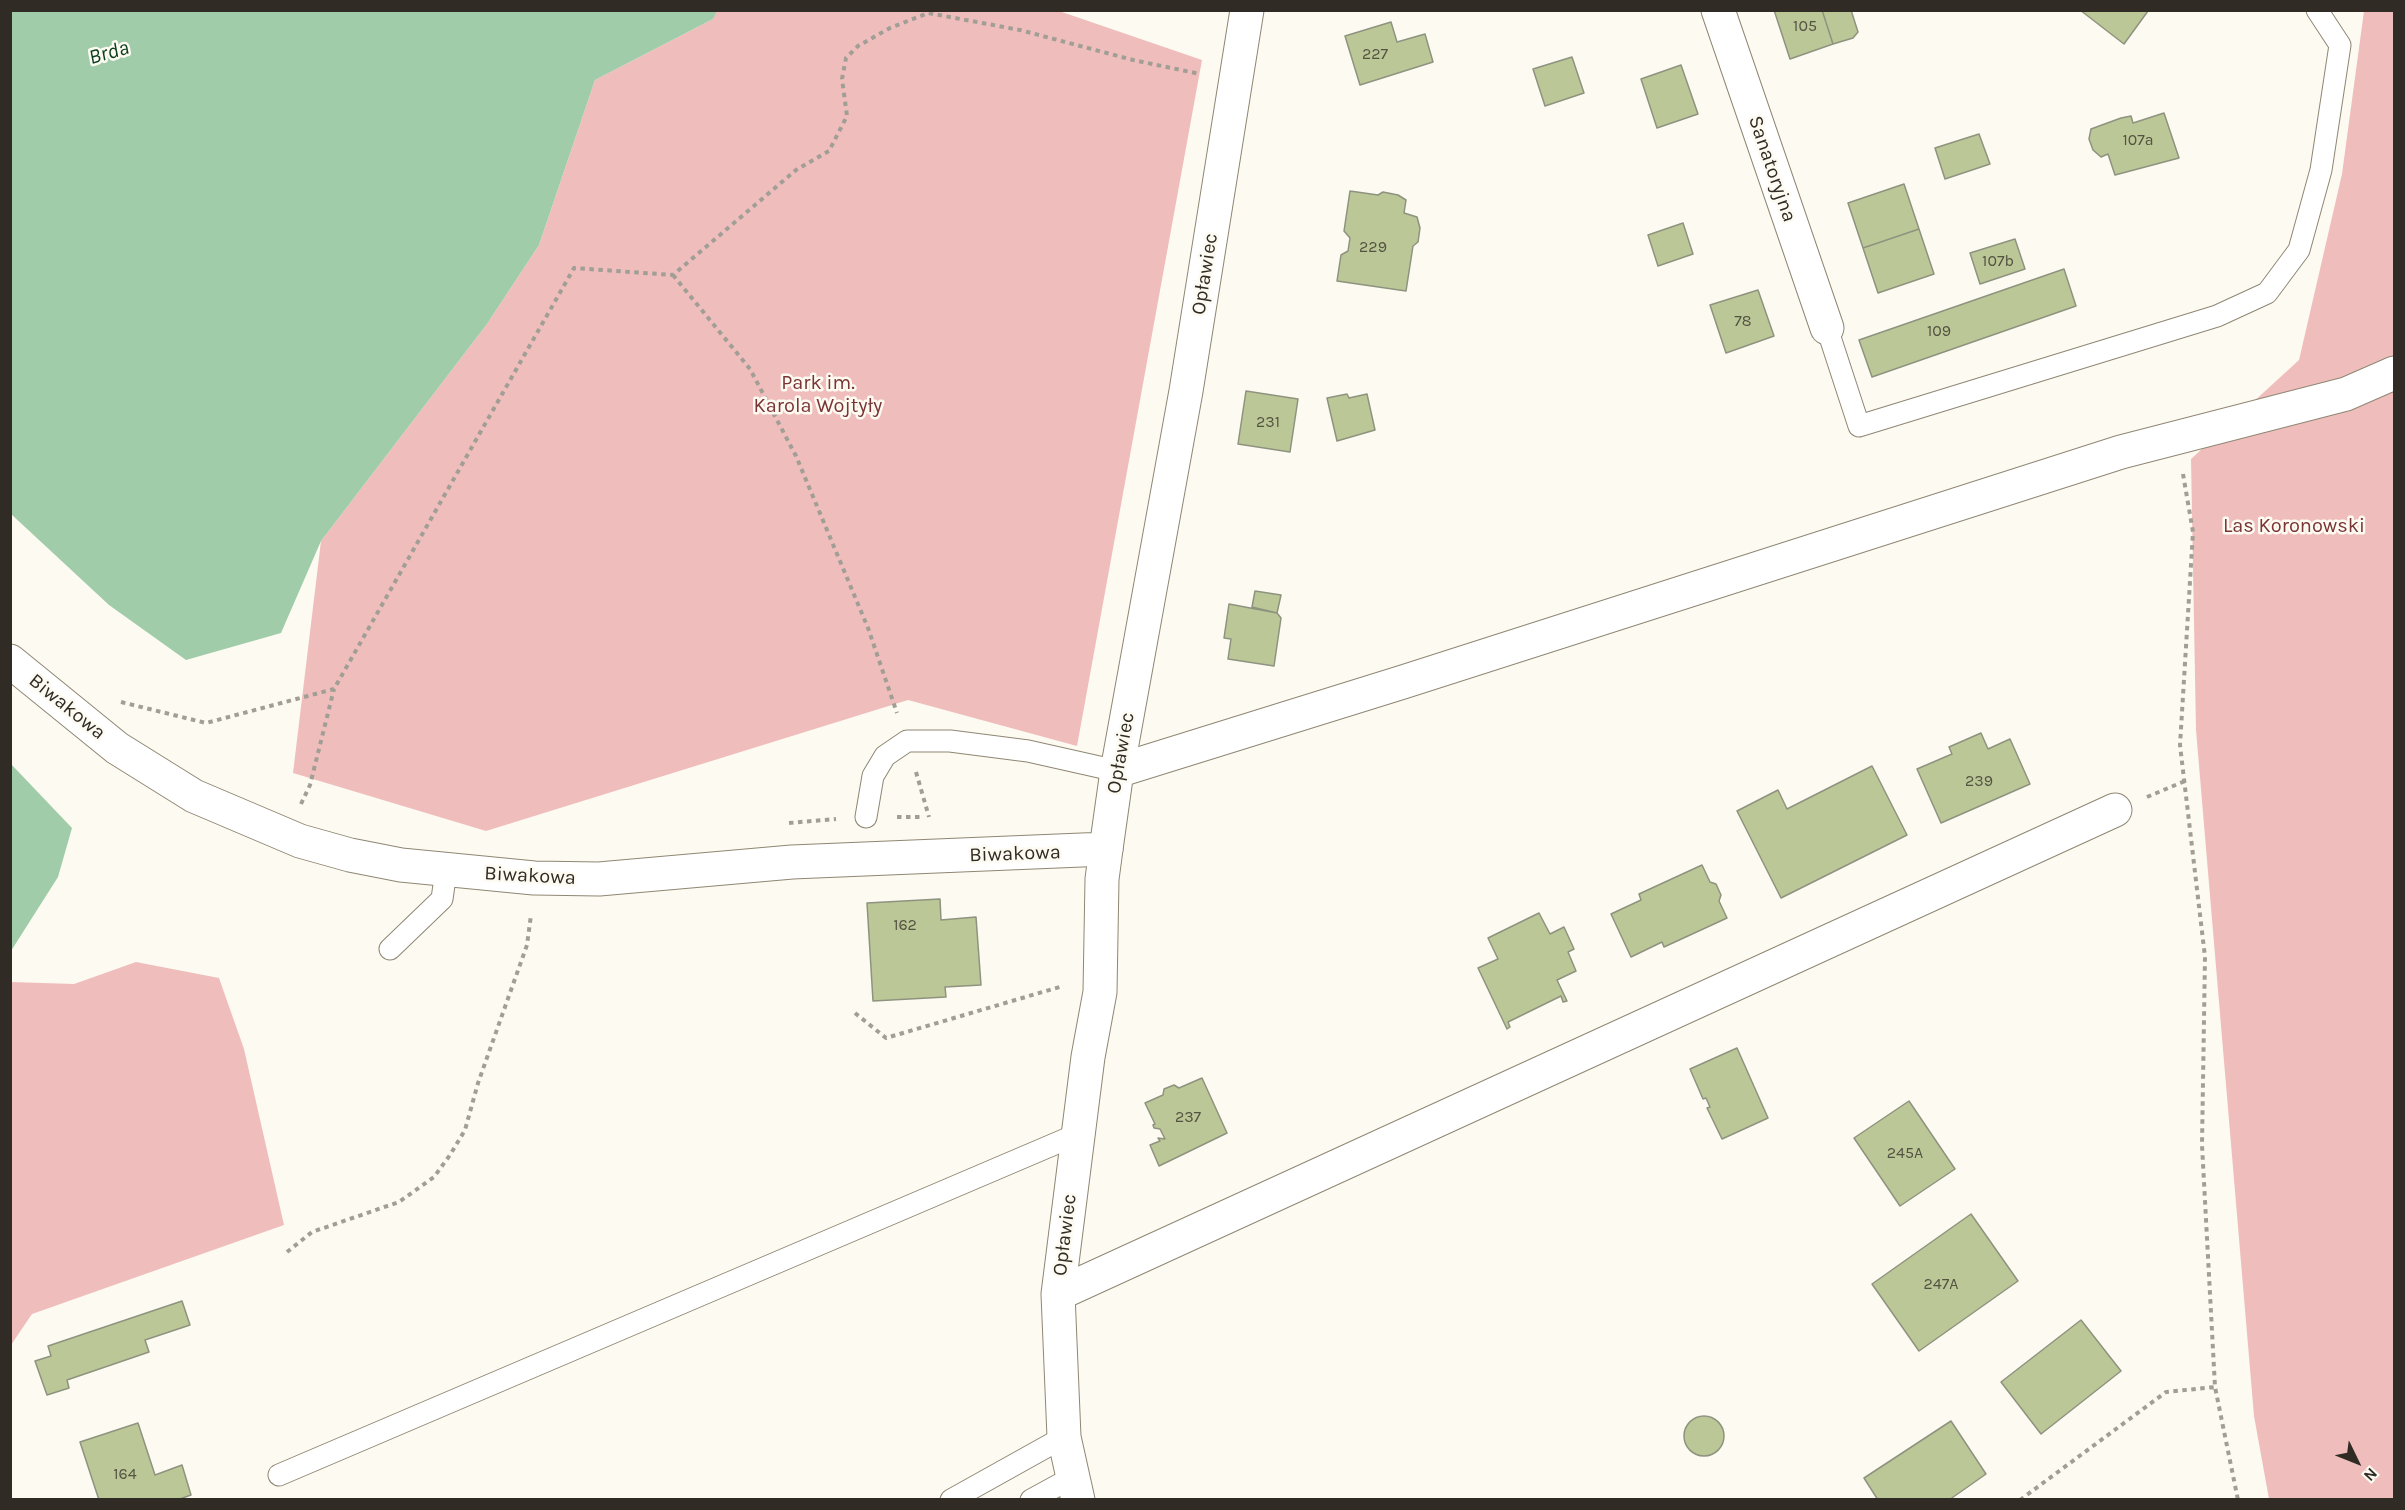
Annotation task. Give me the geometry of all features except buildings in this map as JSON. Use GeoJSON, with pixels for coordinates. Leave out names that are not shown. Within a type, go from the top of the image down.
{"type":"FeatureCollection","features":[{"type":"Feature","properties":{"kind":"street","name":"Opławiec"},"geometry":{"type":"LineString","coordinates":[[1075,1488],[1064,1437],[1058,1294],[1101,974],[1102,879],[1117,771],[1186,391],[1247,10]]}},
{"type":"Feature","properties":{"kind":"street","name":"Sanatoryjna"},"geometry":{"type":"LineString","coordinates":[[1718,10],[1827,328]]}},
{"type":"Feature","properties":{"kind":"street"},"geometry":{"type":"LineString","coordinates":[[1117,771],[2121,452],[2346,393],[2394,373]]}},
{"type":"Feature","properties":{"kind":"street","name":"Biwakowa"},"geometry":{"type":"LineString","coordinates":[[10,661],[117,748],[194,796],[252,823],[310,844],[350,855],[446,871],[534,878],[599,879],[792,862],[1106,849]]}},
{"type":"Feature","properties":{"kind":"street"},"geometry":{"type":"LineString","coordinates":[[1058,1294],[2115,810]]}},
{"type":"Feature","properties":{"kind":"lane"},"geometry":{"type":"LineString","coordinates":[[1827,328],[1859,426],[2217,316],[2267,292],[2299,249],[2321,170],[2340,45],[2317,10]]}},
{"type":"Feature","properties":{"kind":"lane"},"geometry":{"type":"LineString","coordinates":[[866,817],[873,776],[885,756],[907,741],[951,741],[1017,750],[1117,771]]}},
{"type":"Feature","properties":{"kind":"lane"},"geometry":{"type":"LineString","coordinates":[[390,949],[442,900],[446,871]]}},
{"type":"Feature","properties":{"kind":"lane"},"geometry":{"type":"LineString","coordinates":[[279,1475],[1078,1134]]}},
{"type":"Feature","properties":{"kind":"lane"},"geometry":{"type":"LineString","coordinates":[[951,1500],[1064,1437]]}},
{"type":"Feature","properties":{"kind":"lane"},"geometry":{"type":"LineString","coordinates":[[1031,1500],[1075,1488]]}},
{"type":"Feature","properties":{"kind":"path"},"geometry":{"type":"LineString","coordinates":[[290,804],[300,808],[310,784],[334,689],[574,268],[673,275],[796,170],[829,151],[847,116],[842,79],[846,58],[858,46],[890,28],[928,14],[1020,30],[1133,60],[1236,81]]}},
{"type":"Feature","properties":{"kind":"path"},"geometry":{"type":"LineString","coordinates":[[673,275],[750,369],[796,456],[868,628],[907,741],[929,817],[940,818]]}},
{"type":"Feature","properties":{"kind":"path"},"geometry":{"type":"LineString","coordinates":[[2176,437],[2193,532],[2180,745],[2205,957],[2202,1145],[2215,1387],[2238,1500]]}},
{"type":"Feature","properties":{"kind":"path"},"geometry":{"type":"LineString","coordinates":[[113,700],[206,723],[334,689]]}},
{"type":"Feature","properties":{"kind":"path"},"geometry":{"type":"LineString","coordinates":[[287,1252],[312,1232],[399,1202],[434,1177],[450,1155],[465,1130],[478,1083],[527,945],[534,878]]}},
{"type":"Feature","properties":{"kind":"path"},"geometry":{"type":"LineString","coordinates":[[855,1013],[886,1038],[1101,974]]}},
{"type":"Feature","properties":{"kind":"path"},"geometry":{"type":"LineString","coordinates":[[2020,1500],[2166,1392],[2215,1387]]}},
{"type":"Feature","properties":{"kind":"green space","name":"Park im. Karola Wojtyły"},"geometry":{"type":"Polygon","coordinates":[[[717,10],[1059,11],[1202,60],[1077,746],[908,700],[486,831],[293,773],[321,541],[487,324],[539,245],[595,80],[713,19],[717,10]]]}},
{"type":"Feature","properties":{"kind":"green space","name":"Las Koronowski"},"geometry":{"type":"Polygon","coordinates":[[[2364,11],[2394,11],[2394,1499],[2269,1499],[2254,1416],[2196,730],[2191,459],[2299,360],[2342,174],[2364,11]]]}},
{"type":"Feature","properties":{"kind":"green space"},"geometry":{"type":"Polygon","coordinates":[[[136,962],[219,978],[244,1049],[284,1225],[32,1314],[11,1345],[11,982],[74,984],[136,962]]]}},
{"type":"Feature","properties":{"kind":"water","name":"Brda"},"geometry":{"type":"Polygon","coordinates":[[[10,11],[717,11],[713,19],[595,80],[539,245],[487,324],[321,541],[281,633],[186,660],[109,605],[11,514],[10,11]]]}},
{"type":"Feature","properties":{"kind":"water"},"geometry":{"type":"Polygon","coordinates":[[[11,764],[72,828],[58,877],[11,951],[11,764]]]}}]}
